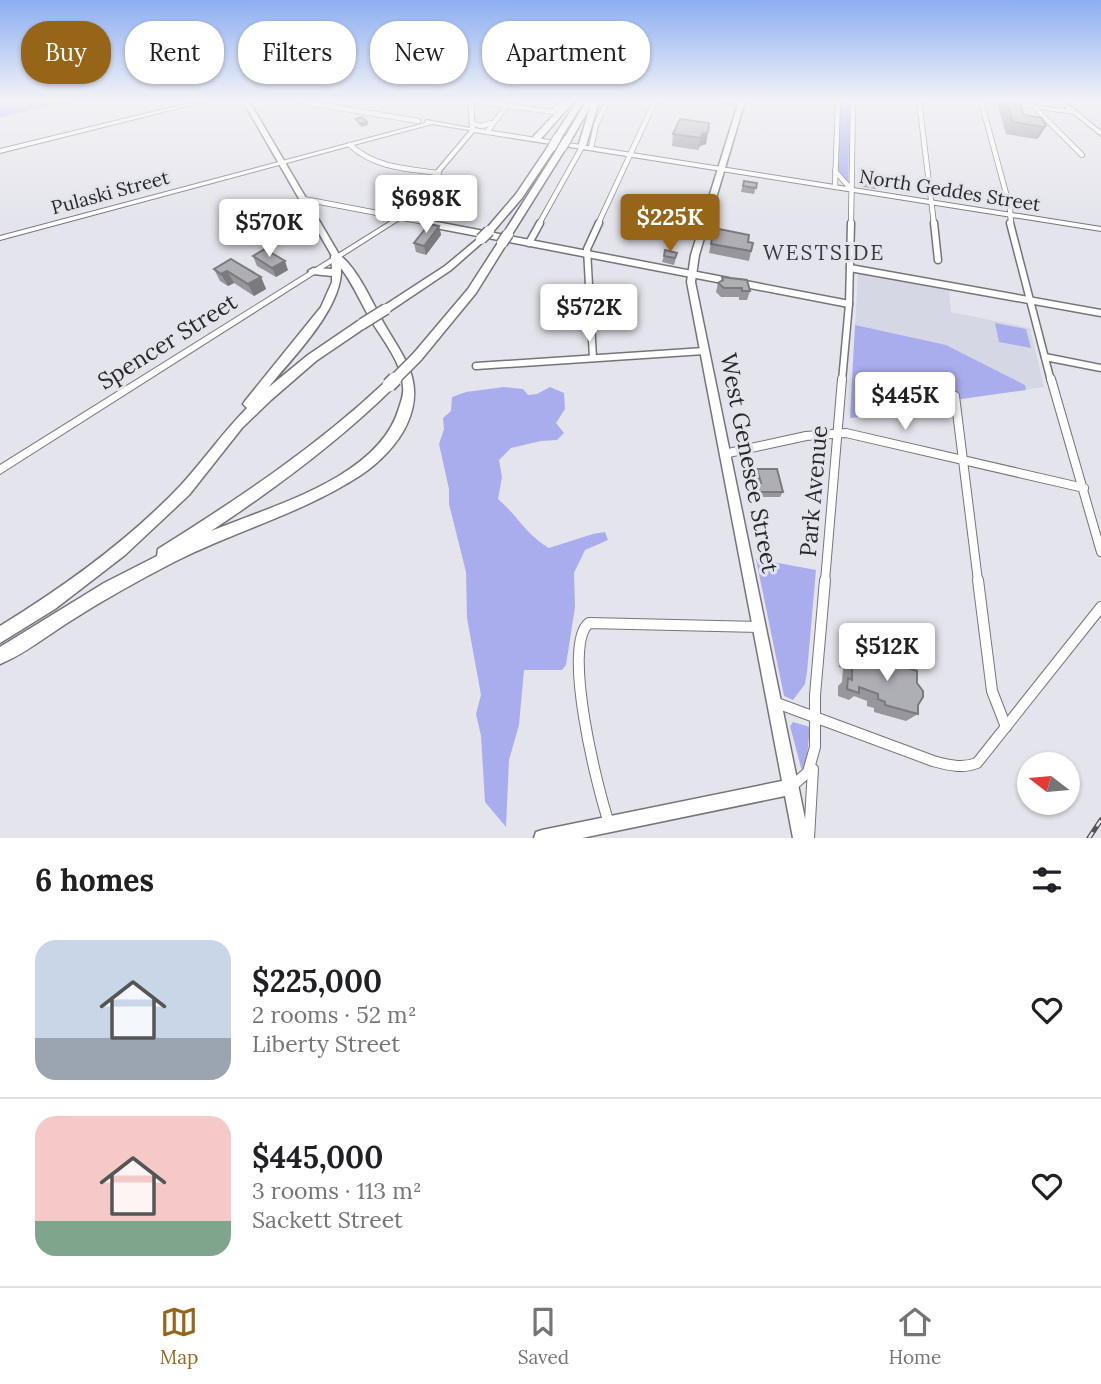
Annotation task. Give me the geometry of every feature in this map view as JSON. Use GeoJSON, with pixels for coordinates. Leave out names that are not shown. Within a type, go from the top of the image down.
{"type":"FeatureCollection","features":[{"type":"Feature","properties":{"kind":"highway"},"geometry":{"type":"LineString","coordinates":[[0,656],[271,482],[341,428],[388,385],[417,357],[472,291],[561,140]]}},
{"type":"Feature","properties":{"kind":"highway"},"geometry":{"type":"LineString","coordinates":[[0,635],[71,589],[134,538],[187,488],[238,425],[312,357],[448,268],[485,235],[519,197],[562,140]]}},
{"type":"Feature","properties":{"kind":"highway"},"geometry":{"type":"LineString","coordinates":[[582,147],[584,140]]}},
{"type":"Feature","properties":{"kind":"highway"},"geometry":{"type":"LineString","coordinates":[[103,592],[205,540],[348,477],[373,461],[396,433],[405,416],[409,396],[407,377],[336,256]]}},
{"type":"Feature","properties":{"kind":"highway"},"geometry":{"type":"LineString","coordinates":[[211,457],[240,414],[326,308],[337,282],[336,256]]}},
{"type":"Feature","properties":{"kind":"highway"},"geometry":{"type":"LineString","coordinates":[[313,271],[337,273]]}},
{"type":"Feature","properties":{"kind":"main road"},"geometry":{"type":"LineString","coordinates":[[269,140],[336,256]]}},
{"type":"Feature","properties":{"kind":"main road","name":"Spencer Street"},"geometry":{"type":"LineString","coordinates":[[0,470],[399,218],[439,173],[463,140]]}},
{"type":"Feature","properties":{"kind":"main road","name":"North Geddes Street"},"geometry":{"type":"LineString","coordinates":[[542,140],[1101,229]]}},
{"type":"Feature","properties":{"kind":"main road","name":"West Genesee Street"},"geometry":{"type":"LineString","coordinates":[[730,140],[691,274],[801,838]]}},
{"type":"Feature","properties":{"kind":"main road"},"geometry":{"type":"LineString","coordinates":[[542,838],[791,787]]}},
{"type":"Feature","properties":{"kind":"street"},"geometry":{"type":"LineString","coordinates":[[0,151],[45,140]]}},
{"type":"Feature","properties":{"kind":"street","name":"Pulaski Street"},"geometry":{"type":"LineString","coordinates":[[0,238],[368,140]]}},
{"type":"Feature","properties":{"kind":"street"},"geometry":{"type":"LineString","coordinates":[[592,148],[593,140]]}},
{"type":"Feature","properties":{"kind":"street"},"geometry":{"type":"LineString","coordinates":[[593,358],[587,254],[638,140]]}},
{"type":"Feature","properties":{"kind":"street"},"geometry":{"type":"LineString","coordinates":[[835,187],[836,140]]}},
{"type":"Feature","properties":{"kind":"street","name":"Park Avenue"},"geometry":{"type":"LineString","coordinates":[[809,838],[817,718],[816,695],[849,304],[853,140]]}},
{"type":"Feature","properties":{"kind":"street"},"geometry":{"type":"LineString","coordinates":[[924,140],[938,260]]}},
{"type":"Feature","properties":{"kind":"street"},"geometry":{"type":"LineString","coordinates":[[992,140],[1045,357],[1101,552]]}},
{"type":"Feature","properties":{"kind":"street"},"geometry":{"type":"LineString","coordinates":[[1067,140],[1082,155]]}},
{"type":"Feature","properties":{"kind":"street"},"geometry":{"type":"LineString","coordinates":[[350,145],[370,161],[439,173]]}},
{"type":"Feature","properties":{"kind":"street"},"geometry":{"type":"LineString","coordinates":[[529,243],[582,147]]}},
{"type":"Feature","properties":{"kind":"street"},"geometry":{"type":"LineString","coordinates":[[835,171],[852,190]]}},
{"type":"Feature","properties":{"kind":"street"},"geometry":{"type":"LineString","coordinates":[[304,199],[849,304]]}},
{"type":"Feature","properties":{"kind":"street"},"geometry":{"type":"LineString","coordinates":[[850,268],[1101,313]]}},
{"type":"Feature","properties":{"kind":"street"},"geometry":{"type":"LineString","coordinates":[[476,366],[704,351]]}},
{"type":"Feature","properties":{"kind":"street"},"geometry":{"type":"LineString","coordinates":[[1045,357],[1101,368]]}},
{"type":"Feature","properties":{"kind":"street"},"geometry":{"type":"LineString","coordinates":[[955,396],[992,691],[1006,727]]}},
{"type":"Feature","properties":{"kind":"street"},"geometry":{"type":"LineString","coordinates":[[724,454],[838,432],[1084,488]]}},
{"type":"Feature","properties":{"kind":"street"},"geometry":{"type":"LineString","coordinates":[[774,702],[957,767],[977,763],[1101,607]]}},
{"type":"Feature","properties":{"kind":"street"},"geometry":{"type":"LineString","coordinates":[[609,824],[583,717],[580,640],[584,627],[589,623],[759,627]]}},
{"type":"Feature","properties":{"kind":"street","name":"Park Avenue"},"geometry":{"type":"LineString","coordinates":[[791,787],[801,783],[814,757]]}},
{"type":"Feature","properties":{"kind":"shaded area"},"geometry":{"type":"Polygon","coordinates":[[[839,140],[849,140],[848,185],[838,170],[839,140]]]}},
{"type":"Feature","properties":{"kind":"shaded area"},"geometry":{"type":"Polygon","coordinates":[[[858,273],[949,290],[951,312],[1030,328],[1044,387],[862,413],[858,417],[850,418],[858,273]]]}},
{"type":"Feature","properties":{"kind":"shaded area"},"geometry":{"type":"Polygon","coordinates":[[[995,323],[1026,329],[1031,348],[999,342],[995,323]]]}},
{"type":"Feature","properties":{"kind":"shaded area"},"geometry":{"type":"Polygon","coordinates":[[[855,325],[946,345],[1025,385],[1026,390],[862,413],[858,417],[850,418],[855,325]]]}},
{"type":"Feature","properties":{"kind":"shaded area"},"geometry":{"type":"Polygon","coordinates":[[[504,387],[523,389],[528,395],[537,394],[550,387],[564,393],[565,409],[556,423],[564,433],[557,440],[511,448],[499,460],[502,477],[498,499],[534,537],[549,548],[605,532],[608,540],[585,550],[574,573],[575,607],[566,665],[562,670],[524,670],[519,725],[509,760],[506,827],[485,802],[481,736],[476,714],[481,695],[467,618],[466,572],[449,504],[449,489],[439,444],[444,429],[443,418],[451,411],[452,397],[466,392],[504,387]]]}},
{"type":"Feature","properties":{"kind":"shaded area"},"geometry":{"type":"Polygon","coordinates":[[[756,559],[816,570],[805,684],[793,700],[784,696],[756,559]]]}},
{"type":"Feature","properties":{"kind":"shaded area"},"geometry":{"type":"Polygon","coordinates":[[[793,722],[810,727],[807,757],[802,771],[790,726],[793,722]]]}},
{"type":"Feature","properties":{"kind":"building"},"geometry":{"type":"Polygon","coordinates":[[[866,176],[878,177],[879,183],[866,181],[866,176]]]}},
{"type":"Feature","properties":{"kind":"building"},"geometry":{"type":"Polygon","coordinates":[[[744,181],[757,183],[756,188],[743,186],[744,181]]]}},
{"type":"Feature","properties":{"kind":"building"},"geometry":{"type":"Polygon","coordinates":[[[381,195],[393,198],[390,202],[377,199],[381,195]]]}},
{"type":"Feature","properties":{"kind":"building"},"geometry":{"type":"Polygon","coordinates":[[[285,221],[288,227],[269,233],[266,227],[285,221]]]}},
{"type":"Feature","properties":{"kind":"building"},"geometry":{"type":"Polygon","coordinates":[[[429,224],[439,226],[424,246],[414,243],[429,224]]]}},
{"type":"Feature","properties":{"kind":"building"},"geometry":{"type":"Polygon","coordinates":[[[714,228],[749,235],[748,242],[753,243],[751,251],[711,244],[714,228]]]}},
{"type":"Feature","properties":{"kind":"building"},"geometry":{"type":"Polygon","coordinates":[[[265,249],[285,261],[272,268],[253,256],[265,249]]]}},
{"type":"Feature","properties":{"kind":"building"},"geometry":{"type":"Polygon","coordinates":[[[665,250],[677,253],[675,258],[664,256],[665,250]]]}},
{"type":"Feature","properties":{"kind":"building"},"geometry":{"type":"Polygon","coordinates":[[[231,259],[261,277],[248,284],[227,271],[221,274],[214,269],[231,259]]]}},
{"type":"Feature","properties":{"kind":"building"},"geometry":{"type":"Polygon","coordinates":[[[722,277],[747,280],[750,291],[724,288],[718,283],[723,280],[722,277]]]}},
{"type":"Feature","properties":{"kind":"building"},"geometry":{"type":"Polygon","coordinates":[[[757,469],[777,469],[783,492],[751,492],[749,483],[761,483],[757,469]]]}},
{"type":"Feature","properties":{"kind":"building"},"geometry":{"type":"Polygon","coordinates":[[[849,650],[860,653],[860,659],[880,665],[880,661],[886,663],[886,660],[917,671],[917,683],[923,691],[918,714],[885,705],[885,702],[878,699],[878,694],[859,687],[859,693],[847,689],[848,678],[852,680],[849,650]]]}},
{"type":"Feature","properties":{"kind":"railway"},"geometry":{"type":"LineString","coordinates":[[1089,838],[1101,820]]}},
{"type":"Feature","properties":{"kind":"district","name":"WESTSIDE"},"geometry":{"type":"Point","coordinates":[824,252]}}]}
